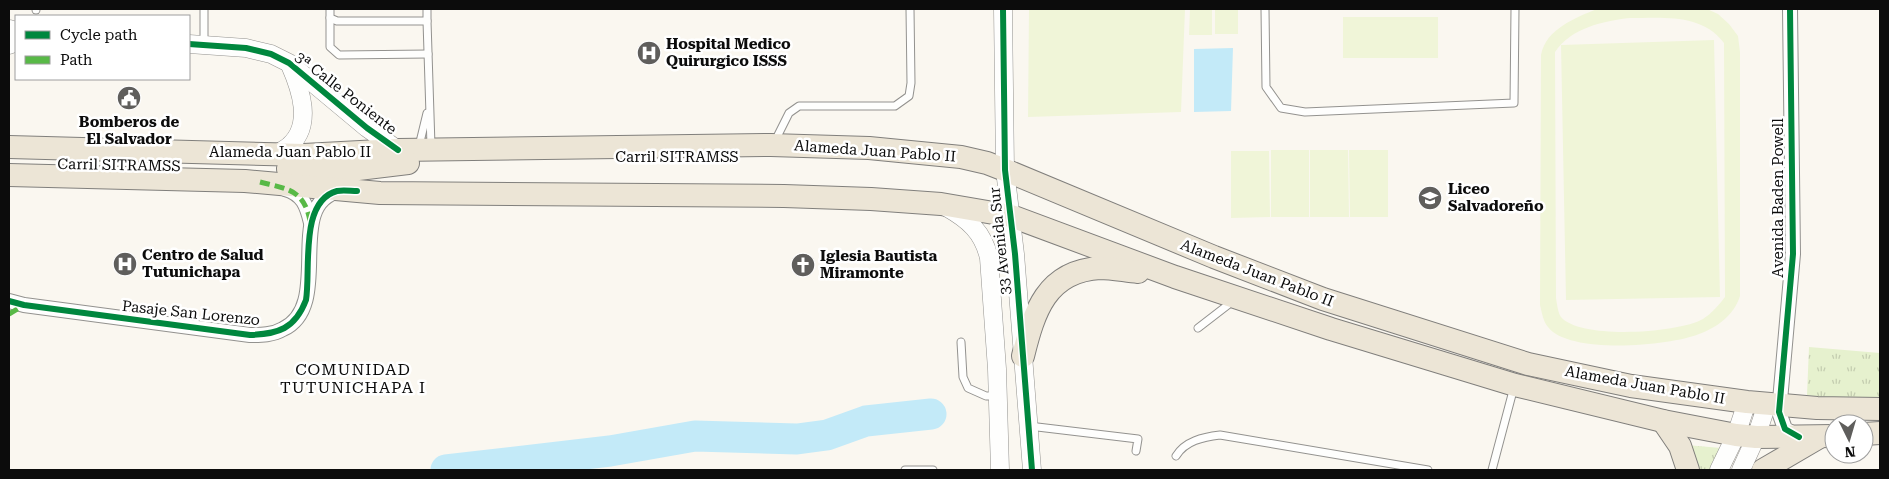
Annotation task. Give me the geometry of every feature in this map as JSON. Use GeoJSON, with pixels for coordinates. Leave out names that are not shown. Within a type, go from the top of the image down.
{"type":"FeatureCollection","features":[{"type":"Feature","properties":{"kind":"main road","name":"Alameda Juan Pablo II"},"geometry":{"type":"LineString","coordinates":[[9,147],[276,154],[663,145],[771,145],[869,148],[961,157],[987,163],[1005,170],[1296,289],[1444,338],[1528,364],[1631,386],[1758,417],[1818,436]]}},
{"type":"Feature","properties":{"kind":"main road","name":"Carril SITRAMSS"},"geometry":{"type":"LineString","coordinates":[[353,181],[434,160],[472,158],[680,156],[943,162],[1005,170]]}},
{"type":"Feature","properties":{"kind":"main road","name":"Carril SITRAMSS"},"geometry":{"type":"LineString","coordinates":[[9,162],[353,181],[400,181],[438,185],[664,184],[864,188],[964,196],[982,202],[988,211]]}},
{"type":"Feature","properties":{"kind":"main road","name":"Alameda Juan Pablo II"},"geometry":{"type":"LineString","coordinates":[[9,175],[260,182],[353,181],[431,194],[784,196],[941,204],[1011,216],[1175,277],[1331,329],[1515,384],[1663,421],[1880,409]]}},
{"type":"Feature","properties":{"kind":"main road"},"geometry":{"type":"LineString","coordinates":[[1023,356],[1037,308],[1049,291],[1069,276],[1100,268],[1175,277]]}},
{"type":"Feature","properties":{"kind":"main road"},"geometry":{"type":"LineString","coordinates":[[1663,421],[1680,446],[1688,470]]}},
{"type":"Feature","properties":{"kind":"main road"},"geometry":{"type":"LineString","coordinates":[[1763,470],[1818,436]]}},
{"type":"Feature","properties":{"kind":"street","name":"33 Avenida Sur"},"geometry":{"type":"LineString","coordinates":[[1003,9],[1005,170],[1011,216],[1032,470]]}},
{"type":"Feature","properties":{"kind":"street","name":"Avenida Baden Powell"},"geometry":{"type":"LineString","coordinates":[[1741,470],[1758,417],[1793,254],[1790,9]]}},
{"type":"Feature","properties":{"kind":"street","name":"3ª Calle Poniente"},"geometry":{"type":"LineString","coordinates":[[196,45],[260,50],[271,54],[289,63],[367,128],[416,150]]}},
{"type":"Feature","properties":{"kind":"street","name":"3ª Calle Poniente"},"geometry":{"type":"LineString","coordinates":[[276,154],[289,146],[296,137],[303,115],[298,89],[289,63]]}},
{"type":"Feature","properties":{"kind":"street","name":"Pasaje San Lorenzo"},"geometry":{"type":"LineString","coordinates":[[9,301],[24,305],[250,335],[275,333],[290,325],[302,311],[306,300],[311,226],[314,211],[325,198],[353,181]]}},
{"type":"Feature","properties":{"kind":"street","name":"Pasaje San Lorenzo"},"geometry":{"type":"LineString","coordinates":[[260,182],[289,190],[300,196],[308,212],[311,226]]}},
{"type":"Feature","properties":{"kind":"street","name":"33 Avenida Sur"},"geometry":{"type":"LineString","coordinates":[[941,204],[961,215],[972,226],[985,242],[989,258],[998,396],[1000,470]]}},
{"type":"Feature","properties":{"kind":"street"},"geometry":{"type":"LineString","coordinates":[[9,314],[24,305]]}},
{"type":"Feature","properties":{"kind":"street","name":"Avenida Baden Powell"},"geometry":{"type":"LineString","coordinates":[[1758,417],[1779,412],[1782,425],[1789,432],[1818,436]]}},
{"type":"Feature","properties":{"kind":"street"},"geometry":{"type":"LineString","coordinates":[[1719,470],[1758,417]]}},
{"type":"Feature","properties":{"kind":"street"},"geometry":{"type":"LineString","coordinates":[[1030,446],[1042,470]]}},
{"type":"Feature","properties":{"kind":"lane"},"geometry":{"type":"LineString","coordinates":[[196,45],[204,9]]}},
{"type":"Feature","properties":{"kind":"lane"},"geometry":{"type":"LineString","coordinates":[[330,9],[330,47],[339,55],[428,54]]}},
{"type":"Feature","properties":{"kind":"lane"},"geometry":{"type":"LineString","coordinates":[[416,150],[430,100],[427,9]]}},
{"type":"Feature","properties":{"kind":"lane"},"geometry":{"type":"LineString","coordinates":[[771,145],[776,140],[789,113],[798,106],[895,106],[909,96],[912,83],[910,9]]}},
{"type":"Feature","properties":{"kind":"lane"},"geometry":{"type":"LineString","coordinates":[[1264,9],[1266,87],[1281,108],[1305,112],[1514,103],[1515,9]]}},
{"type":"Feature","properties":{"kind":"lane"},"geometry":{"type":"LineString","coordinates":[[330,18],[337,21],[427,21]]}},
{"type":"Feature","properties":{"kind":"lane"},"geometry":{"type":"LineString","coordinates":[[416,150],[430,100]]}},
{"type":"Feature","properties":{"kind":"lane"},"geometry":{"type":"LineString","coordinates":[[1198,328],[1237,298]]}},
{"type":"Feature","properties":{"kind":"lane"},"geometry":{"type":"LineString","coordinates":[[961,342],[963,376],[968,388],[986,396],[998,396]]}},
{"type":"Feature","properties":{"kind":"lane"},"geometry":{"type":"LineString","coordinates":[[1492,470],[1515,384]]}},
{"type":"Feature","properties":{"kind":"lane"},"geometry":{"type":"LineString","coordinates":[[1029,426],[1138,439],[1136,451]]}},
{"type":"Feature","properties":{"kind":"lane"},"geometry":{"type":"LineString","coordinates":[[1176,456],[1185,444],[1209,436],[1220,435],[1428,470]]}},
{"type":"Feature","properties":{"kind":"lane"},"geometry":{"type":"LineString","coordinates":[[905,470],[933,470]]}},
{"type":"Feature","properties":{"kind":"green space"},"geometry":{"type":"Polygon","coordinates":[[[1029,9],[1185,9],[1181,112],[1028,117],[1029,9]]]}},
{"type":"Feature","properties":{"kind":"green space"},"geometry":{"type":"Polygon","coordinates":[[[1190,9],[1212,9],[1212,35],[1189,35],[1190,9]]]}},
{"type":"Feature","properties":{"kind":"green space"},"geometry":{"type":"Polygon","coordinates":[[[1215,9],[1238,9],[1238,34],[1215,34],[1215,9]]]}},
{"type":"Feature","properties":{"kind":"green space"},"geometry":{"type":"Polygon","coordinates":[[[1597,9],[1707,9],[1718,14],[1738,36],[1740,52],[1740,296],[1734,309],[1724,320],[1713,328],[1699,334],[1666,342],[1620,346],[1597,345],[1576,342],[1559,336],[1548,327],[1544,320],[1540,305],[1541,55],[1544,46],[1555,31],[1597,9]],[[1630,18],[1599,24],[1579,31],[1555,52],[1556,298],[1558,311],[1561,317],[1572,324],[1588,329],[1630,332],[1653,331],[1691,324],[1706,317],[1725,297],[1724,43],[1705,26],[1693,22],[1668,18],[1630,18]]]}},
{"type":"Feature","properties":{"kind":"green space"},"geometry":{"type":"Polygon","coordinates":[[[1343,17],[1438,17],[1438,58],[1343,58],[1343,17]]]}},
{"type":"Feature","properties":{"kind":"green space"},"geometry":{"type":"Polygon","coordinates":[[[1714,40],[1720,297],[1566,300],[1561,45],[1714,40]]]}},
{"type":"Feature","properties":{"kind":"green space"},"geometry":{"type":"Polygon","coordinates":[[[1271,150],[1309,150],[1309,217],[1271,217],[1271,150]]]}},
{"type":"Feature","properties":{"kind":"green space"},"geometry":{"type":"Polygon","coordinates":[[[1310,150],[1348,150],[1349,217],[1310,217],[1310,150]]]}},
{"type":"Feature","properties":{"kind":"green space"},"geometry":{"type":"Polygon","coordinates":[[[1349,150],[1388,150],[1388,217],[1350,217],[1349,150]]]}},
{"type":"Feature","properties":{"kind":"green space"},"geometry":{"type":"Polygon","coordinates":[[[1231,151],[1269,151],[1270,217],[1231,218],[1231,151]]]}},
{"type":"Feature","properties":{"kind":"green space"},"geometry":{"type":"Polygon","coordinates":[[[1809,347],[1880,353],[1880,397],[1818,397],[1807,395],[1809,347]]]}},
{"type":"Feature","properties":{"kind":"green space"},"geometry":{"type":"Polygon","coordinates":[[[1686,445],[1721,448],[1714,470],[1693,470],[1686,445]]]}},
{"type":"Feature","properties":{"kind":"water"},"geometry":{"type":"Polygon","coordinates":[[[1233,48],[1231,111],[1194,112],[1194,49],[1233,48]]]}},
{"type":"Feature","properties":{"kind":"waterway"},"geometry":{"type":"LineString","coordinates":[[446,470],[610,451],[695,436],[797,439],[827,435],[866,421],[931,414]]}},
{"type":"Feature","properties":{"kind":"marked path"},"geometry":{"type":"LineString","coordinates":[[260,182],[286,189],[299,196],[307,210],[310,221]]}},
{"type":"Feature","properties":{"kind":"marked path"},"geometry":{"type":"LineString","coordinates":[[9,314],[24,305]]}},
{"type":"Feature","properties":{"kind":"cycle path"},"geometry":{"type":"LineString","coordinates":[[1003,9],[1005,170],[1015,254],[1032,470]]}},
{"type":"Feature","properties":{"kind":"cycle path"},"geometry":{"type":"LineString","coordinates":[[1790,9],[1793,254],[1779,412],[1785,429],[1799,437]]}},
{"type":"Feature","properties":{"kind":"cycle path"},"geometry":{"type":"LineString","coordinates":[[190,44],[246,48],[271,54],[289,63],[367,128],[398,150]]}},
{"type":"Feature","properties":{"kind":"cycle path"},"geometry":{"type":"LineString","coordinates":[[9,301],[24,305],[250,335],[277,331],[291,324],[297,318],[306,300],[309,238],[317,208],[325,197],[337,191],[357,191]]}},
{"type":"Feature","properties":{"kind":"place","name":"Hospital Medico Quirurgico ISSS"},"geometry":{"type":"Point","coordinates":[649,53]}},
{"type":"Feature","properties":{"kind":"place","name":"Bomberos de El Salvador"},"geometry":{"type":"Point","coordinates":[129,98]}},
{"type":"Feature","properties":{"kind":"place","name":"Liceo Salvadoreño"},"geometry":{"type":"Point","coordinates":[1430,198]}},
{"type":"Feature","properties":{"kind":"place","name":"Centro de Salud Tutunichapa"},"geometry":{"type":"Point","coordinates":[125,264]}},
{"type":"Feature","properties":{"kind":"place","name":"Iglesia Bautista Miramonte"},"geometry":{"type":"Point","coordinates":[803,265]}},
{"type":"Feature","properties":{"kind":"district","name":"COMUNIDAD TUTUNICHAPA I"},"geometry":{"type":"Point","coordinates":[353,378]}}]}
